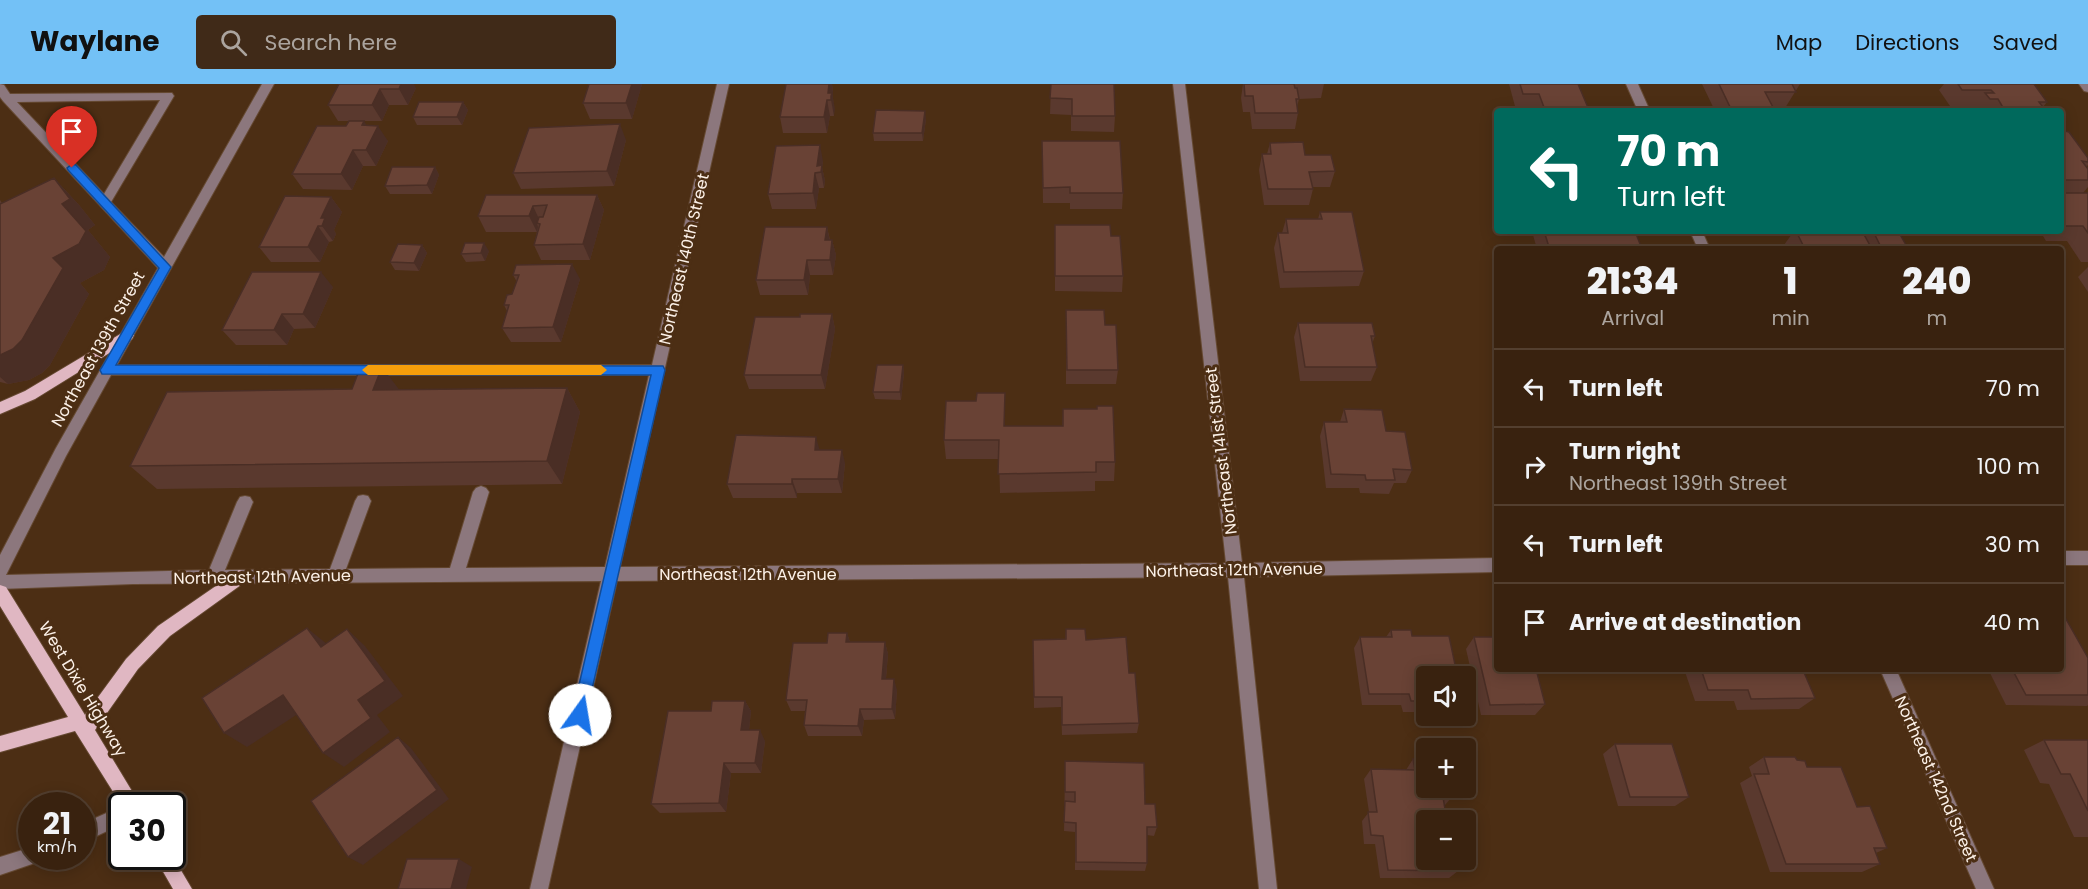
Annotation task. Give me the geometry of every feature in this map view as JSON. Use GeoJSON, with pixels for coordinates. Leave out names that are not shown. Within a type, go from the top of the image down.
{"type":"FeatureCollection","features":[{"type":"Feature","properties":{"kind":"main road"},"geometry":{"type":"LineString","coordinates":[[0,408],[30,395],[127,334]]}},
{"type":"Feature","properties":{"kind":"main road"},"geometry":{"type":"LineString","coordinates":[[0,744],[81,726],[132,664],[164,631],[239,577]]}},
{"type":"Feature","properties":{"kind":"main road","name":"West Dixie Highway"},"geometry":{"type":"LineString","coordinates":[[0,592],[123,792]]}},
{"type":"Feature","properties":{"kind":"main road"},"geometry":{"type":"LineString","coordinates":[[171,870],[183,889]]}},
{"type":"Feature","properties":{"kind":"street","name":"Northeast 139th Street"},"geometry":{"type":"LineString","coordinates":[[0,571],[61,452],[268,84]]}},
{"type":"Feature","properties":{"kind":"street","name":"Northeast 140th Street"},"geometry":{"type":"LineString","coordinates":[[539,889],[723,84]]}},
{"type":"Feature","properties":{"kind":"street","name":"Northeast 141st Street"},"geometry":{"type":"LineString","coordinates":[[1179,84],[1269,889]]}},
{"type":"Feature","properties":{"kind":"street"},"geometry":{"type":"LineString","coordinates":[[1632,84],[1643,108]]}},
{"type":"Feature","properties":{"kind":"street"},"geometry":{"type":"LineString","coordinates":[[2085,84],[2088,88]]}},
{"type":"Feature","properties":{"kind":"street"},"geometry":{"type":"LineString","coordinates":[[3,93],[168,96],[105,202]]}},
{"type":"Feature","properties":{"kind":"street"},"geometry":{"type":"LineString","coordinates":[[3,93],[165,267]]}},
{"type":"Feature","properties":{"kind":"street"},"geometry":{"type":"LineString","coordinates":[[107,370],[659,370]]}},
{"type":"Feature","properties":{"kind":"street"},"geometry":{"type":"LineString","coordinates":[[456,576],[481,492]]}},
{"type":"Feature","properties":{"kind":"street"},"geometry":{"type":"LineString","coordinates":[[214,577],[245,501]]}},
{"type":"Feature","properties":{"kind":"street"},"geometry":{"type":"LineString","coordinates":[[335,576],[363,501]]}},
{"type":"Feature","properties":{"kind":"street"},"geometry":{"type":"LineString","coordinates":[[2064,558],[2088,558]]}},
{"type":"Feature","properties":{"kind":"street","name":"Northeast 12th Avenue"},"geometry":{"type":"LineString","coordinates":[[0,582],[133,577],[1235,570],[1494,566]]}},
{"type":"Feature","properties":{"kind":"street","name":"Northeast 142nd Street"},"geometry":{"type":"LineString","coordinates":[[1889,672],[1984,889]]}},
{"type":"Feature","properties":{"kind":"street"},"geometry":{"type":"LineString","coordinates":[[0,866],[18,860]]}},
{"type":"Feature","properties":{"kind":"building"},"geometry":{"type":"Polygon","coordinates":[[[339,84],[401,84],[399,89],[380,89],[372,105],[328,105],[339,84]]]}},
{"type":"Feature","properties":{"kind":"building"},"geometry":{"type":"Polygon","coordinates":[[[589,84],[632,84],[626,103],[583,103],[589,84]]]}},
{"type":"Feature","properties":{"kind":"building"},"geometry":{"type":"Polygon","coordinates":[[[786,84],[829,84],[828,93],[832,93],[831,100],[827,100],[824,117],[780,117],[786,84]]]}},
{"type":"Feature","properties":{"kind":"building"},"geometry":{"type":"Polygon","coordinates":[[[1051,84],[1114,84],[1115,116],[1072,116],[1072,99],[1050,98],[1051,84]]]}},
{"type":"Feature","properties":{"kind":"building"},"geometry":{"type":"Polygon","coordinates":[[[1244,84],[1294,84],[1299,99],[1296,99],[1298,113],[1255,113],[1253,96],[1245,96],[1244,84]]]}},
{"type":"Feature","properties":{"kind":"building"},"geometry":{"type":"Polygon","coordinates":[[[1520,84],[1578,84],[1588,108],[1544,108],[1539,94],[1523,94],[1520,84]]]}},
{"type":"Feature","properties":{"kind":"building"},"geometry":{"type":"Polygon","coordinates":[[[1719,84],[1792,84],[1796,92],[1765,92],[1773,108],[1731,108],[1719,84]]]}},
{"type":"Feature","properties":{"kind":"building"},"geometry":{"type":"Polygon","coordinates":[[[1958,84],[2034,84],[2047,102],[2039,102],[2044,108],[2003,108],[1998,99],[1990,99],[1985,93],[1994,93],[1991,90],[1962,90],[1958,84]]]}},
{"type":"Feature","properties":{"kind":"building"},"geometry":{"type":"Polygon","coordinates":[[[419,102],[463,102],[457,117],[413,117],[419,102]]]}},
{"type":"Feature","properties":{"kind":"building"},"geometry":{"type":"Polygon","coordinates":[[[876,110],[925,111],[922,133],[873,133],[876,110]]]}},
{"type":"Feature","properties":{"kind":"building"},"geometry":{"type":"Polygon","coordinates":[[[349,121],[364,121],[362,125],[378,126],[366,150],[353,150],[341,174],[292,174],[317,126],[346,126],[349,121]]]}},
{"type":"Feature","properties":{"kind":"building"},"geometry":{"type":"Polygon","coordinates":[[[620,124],[607,171],[513,173],[529,128],[620,124]]]}},
{"type":"Feature","properties":{"kind":"building"},"geometry":{"type":"Polygon","coordinates":[[[2064,131],[2069,132],[2088,158],[2088,162],[2082,161],[2088,169],[2088,180],[2064,180],[2064,131]]]}},
{"type":"Feature","properties":{"kind":"building"},"geometry":{"type":"Polygon","coordinates":[[[1042,141],[1120,141],[1123,193],[1070,193],[1070,187],[1043,188],[1042,141]]]}},
{"type":"Feature","properties":{"kind":"building"},"geometry":{"type":"Polygon","coordinates":[[[1303,142],[1305,155],[1331,155],[1335,171],[1309,172],[1313,189],[1268,189],[1262,154],[1271,154],[1270,143],[1303,142]]]}},
{"type":"Feature","properties":{"kind":"building"},"geometry":{"type":"Polygon","coordinates":[[[820,145],[817,166],[822,165],[821,172],[815,173],[813,193],[768,194],[776,146],[820,145]]]}},
{"type":"Feature","properties":{"kind":"building"},"geometry":{"type":"Polygon","coordinates":[[[392,167],[435,167],[427,185],[385,186],[392,167]]]}},
{"type":"Feature","properties":{"kind":"building"},"geometry":{"type":"Polygon","coordinates":[[[54,178],[70,199],[62,204],[86,231],[79,244],[53,258],[63,268],[22,340],[13,349],[0,355],[0,204],[54,178]]]}},
{"type":"Feature","properties":{"kind":"building"},"geometry":{"type":"Polygon","coordinates":[[[2064,193],[2088,193],[2088,233],[2083,226],[2064,226],[2064,193]]]}},
{"type":"Feature","properties":{"kind":"building"},"geometry":{"type":"Polygon","coordinates":[[[486,195],[597,195],[583,244],[534,245],[540,224],[537,223],[539,217],[543,217],[547,205],[533,206],[529,216],[478,216],[486,195]]]}},
{"type":"Feature","properties":{"kind":"building"},"geometry":{"type":"Polygon","coordinates":[[[285,196],[331,197],[321,218],[325,218],[322,226],[318,226],[308,247],[259,247],[285,196]]]}},
{"type":"Feature","properties":{"kind":"building"},"geometry":{"type":"Polygon","coordinates":[[[1320,212],[1352,212],[1364,271],[1284,272],[1278,233],[1288,233],[1286,219],[1322,219],[1320,212]]]}},
{"type":"Feature","properties":{"kind":"building"},"geometry":{"type":"Polygon","coordinates":[[[1055,225],[1110,225],[1111,236],[1120,236],[1123,276],[1055,276],[1055,225]]]}},
{"type":"Feature","properties":{"kind":"building"},"geometry":{"type":"Polygon","coordinates":[[[765,227],[827,227],[825,240],[832,240],[830,260],[807,260],[804,280],[756,280],[765,227]]]}},
{"type":"Feature","properties":{"kind":"building"},"geometry":{"type":"Polygon","coordinates":[[[1545,234],[1636,234],[1641,246],[1549,246],[1545,234]]]}},
{"type":"Feature","properties":{"kind":"building"},"geometry":{"type":"Polygon","coordinates":[[[1798,234],[1864,234],[1870,246],[1804,246],[1798,234]]]}},
{"type":"Feature","properties":{"kind":"building"},"geometry":{"type":"Polygon","coordinates":[[[1874,234],[1900,234],[1906,245],[1880,245],[1874,234]]]}},
{"type":"Feature","properties":{"kind":"building"},"geometry":{"type":"Polygon","coordinates":[[[465,243],[484,243],[481,253],[461,254],[465,243]]]}},
{"type":"Feature","properties":{"kind":"building"},"geometry":{"type":"Polygon","coordinates":[[[398,244],[422,245],[414,263],[390,262],[398,244]]]}},
{"type":"Feature","properties":{"kind":"building"},"geometry":{"type":"Polygon","coordinates":[[[572,264],[553,327],[502,328],[509,305],[504,305],[507,295],[512,294],[519,275],[513,275],[516,265],[572,264]]]}},
{"type":"Feature","properties":{"kind":"building"},"geometry":{"type":"Polygon","coordinates":[[[252,272],[321,272],[303,314],[282,314],[274,330],[222,330],[252,272]]]}},
{"type":"Feature","properties":{"kind":"building"},"geometry":{"type":"Polygon","coordinates":[[[1066,310],[1104,310],[1105,325],[1116,325],[1118,370],[1067,370],[1066,310]]]}},
{"type":"Feature","properties":{"kind":"building"},"geometry":{"type":"Polygon","coordinates":[[[800,314],[832,314],[821,375],[744,375],[755,317],[800,317],[800,314]]]}},
{"type":"Feature","properties":{"kind":"building"},"geometry":{"type":"Polygon","coordinates":[[[1298,323],[1372,323],[1375,336],[1371,336],[1377,367],[1305,367],[1298,323]]]}},
{"type":"Feature","properties":{"kind":"building"},"geometry":{"type":"Polygon","coordinates":[[[877,365],[903,365],[900,392],[873,392],[877,365]]]}},
{"type":"Feature","properties":{"kind":"building"},"geometry":{"type":"Polygon","coordinates":[[[382,367],[373,390],[567,388],[547,461],[130,466],[167,392],[352,389],[360,368],[382,367]]]}},
{"type":"Feature","properties":{"kind":"building"},"geometry":{"type":"Polygon","coordinates":[[[977,393],[1005,393],[1004,426],[1063,426],[1063,409],[1097,409],[1097,406],[1113,406],[1115,462],[1096,462],[1096,472],[998,474],[999,440],[944,440],[946,401],[976,401],[977,393]]]}},
{"type":"Feature","properties":{"kind":"building"},"geometry":{"type":"Polygon","coordinates":[[[1344,409],[1382,410],[1386,431],[1405,432],[1412,470],[1393,469],[1395,480],[1366,480],[1365,475],[1331,474],[1324,422],[1347,422],[1344,409]]]}},
{"type":"Feature","properties":{"kind":"building"},"geometry":{"type":"Polygon","coordinates":[[[736,435],[816,437],[815,450],[842,450],[838,479],[792,479],[792,484],[727,484],[736,435]]]}},
{"type":"Feature","properties":{"kind":"building"},"geometry":{"type":"Polygon","coordinates":[[[2064,616],[2088,658],[2088,695],[2026,695],[2014,672],[2064,672],[2064,616]]]}},
{"type":"Feature","properties":{"kind":"building"},"geometry":{"type":"Polygon","coordinates":[[[307,628],[321,647],[347,629],[385,681],[358,700],[371,718],[323,753],[283,695],[224,733],[202,698],[307,628]]]}},
{"type":"Feature","properties":{"kind":"building"},"geometry":{"type":"Polygon","coordinates":[[[1066,629],[1085,629],[1086,640],[1126,637],[1129,673],[1135,673],[1139,723],[1062,725],[1062,697],[1034,697],[1033,640],[1066,639],[1066,629]]]}},
{"type":"Feature","properties":{"kind":"building"},"geometry":{"type":"Polygon","coordinates":[[[1391,630],[1411,630],[1412,636],[1449,636],[1455,666],[1416,666],[1416,701],[1411,701],[1409,694],[1369,694],[1360,637],[1392,637],[1391,630]]]}},
{"type":"Feature","properties":{"kind":"building"},"geometry":{"type":"Polygon","coordinates":[[[828,633],[847,633],[846,642],[885,642],[882,679],[894,679],[892,709],[860,709],[858,726],[804,725],[807,700],[786,700],[793,643],[827,643],[828,633]]]}},
{"type":"Feature","properties":{"kind":"building"},"geometry":{"type":"Polygon","coordinates":[[[1474,637],[1494,637],[1494,672],[1537,672],[1545,704],[1490,705],[1474,637]]]}},
{"type":"Feature","properties":{"kind":"building"},"geometry":{"type":"Polygon","coordinates":[[[1702,672],[1804,672],[1815,698],[1751,699],[1748,690],[1708,690],[1702,672]]]}},
{"type":"Feature","properties":{"kind":"building"},"geometry":{"type":"Polygon","coordinates":[[[712,701],[745,701],[741,730],[760,730],[755,763],[724,763],[719,803],[651,804],[668,711],[711,711],[712,701]]]}},
{"type":"Feature","properties":{"kind":"building"},"geometry":{"type":"Polygon","coordinates":[[[398,737],[437,790],[348,857],[311,801],[398,737]]]}},
{"type":"Feature","properties":{"kind":"building"},"geometry":{"type":"Polygon","coordinates":[[[2044,740],[2088,740],[2088,811],[2070,774],[2061,774],[2044,740]]]}},
{"type":"Feature","properties":{"kind":"building"},"geometry":{"type":"Polygon","coordinates":[[[1615,744],[1672,744],[1689,797],[1630,797],[1615,744]]]}},
{"type":"Feature","properties":{"kind":"building"},"geometry":{"type":"Polygon","coordinates":[[[1764,757],[1795,757],[1797,760],[1805,761],[1807,767],[1841,767],[1857,807],[1870,806],[1887,848],[1874,848],[1880,864],[1786,864],[1754,774],[1769,774],[1764,757]]]}},
{"type":"Feature","properties":{"kind":"building"},"geometry":{"type":"Polygon","coordinates":[[[1413,759],[1416,759],[1416,798],[1443,798],[1445,809],[1452,810],[1416,810],[1416,870],[1458,871],[1388,870],[1383,836],[1371,835],[1368,812],[1377,812],[1371,769],[1415,770],[1413,759]]]}},
{"type":"Feature","properties":{"kind":"building"},"geometry":{"type":"Polygon","coordinates":[[[1065,761],[1144,763],[1145,804],[1155,804],[1157,827],[1147,827],[1147,863],[1076,862],[1076,823],[1064,822],[1065,801],[1075,802],[1075,792],[1065,792],[1065,761]]]}},
{"type":"Feature","properties":{"kind":"building"},"geometry":{"type":"Polygon","coordinates":[[[407,859],[459,859],[451,889],[398,889],[407,859]]]}},
{"type":"Feature","properties":{"kind":"slow traffic"},"geometry":{"type":"LineString","coordinates":[[368,370],[601,370]]}},
{"type":"Feature","properties":{"kind":"route"},"geometry":{"type":"LineString","coordinates":[[72,168],[165,267],[107,370],[659,370],[580,715]]}}]}
